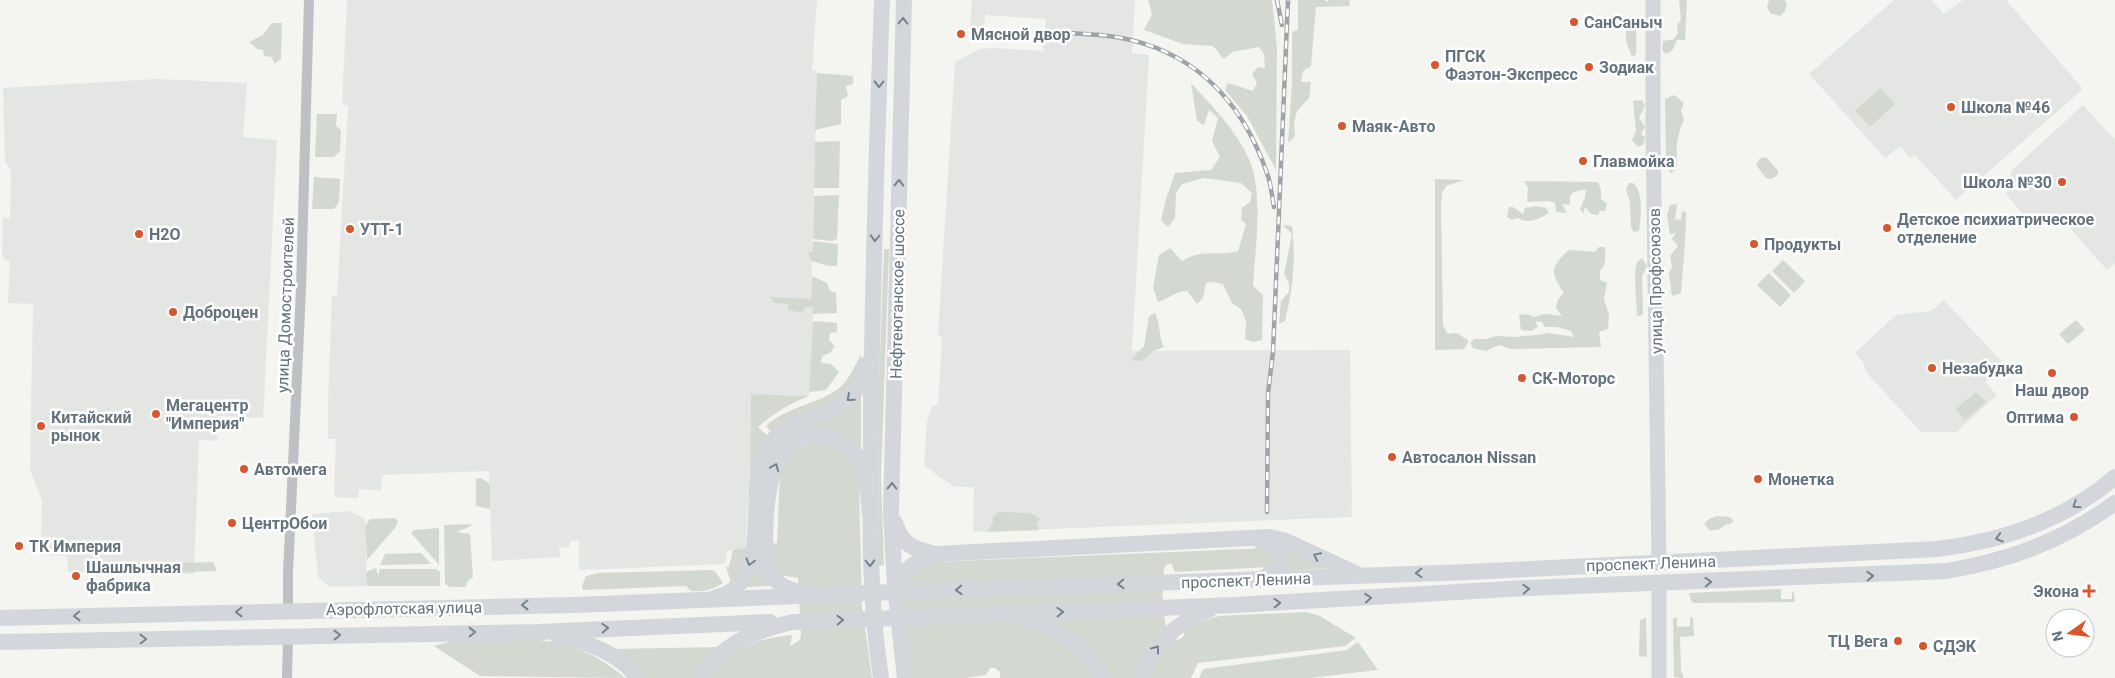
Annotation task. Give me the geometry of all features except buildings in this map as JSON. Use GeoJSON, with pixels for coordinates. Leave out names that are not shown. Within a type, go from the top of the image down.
{"type":"FeatureCollection","features":[{"type":"Feature","properties":{"kind":"main road","name":"Нефтеюганское шоссе"},"geometry":{"type":"LineString","coordinates":[[870,514],[872,337],[882,0]]}},
{"type":"Feature","properties":{"kind":"main road","name":"Нефтеюганское шоссе"},"geometry":{"type":"LineString","coordinates":[[904,0],[891,512],[895,587],[904,678]]}},
{"type":"Feature","properties":{"kind":"main road","name":"улица Профсоюзов"},"geometry":{"type":"LineString","coordinates":[[1653,0],[1652,132],[1659,563]]}},
{"type":"Feature","properties":{"kind":"main road"},"geometry":{"type":"LineString","coordinates":[[695,600],[730,592],[740,582],[751,565],[759,471],[762,458],[770,444],[781,433],[844,403],[857,392],[864,376],[872,337]]}},
{"type":"Feature","properties":{"kind":"main road"},"geometry":{"type":"LineString","coordinates":[[797,594],[776,580],[770,572],[765,540],[767,505],[772,471],[783,451],[802,438],[819,435],[838,440],[847,446],[858,459],[865,479],[870,514],[871,590],[881,678]]}},
{"type":"Feature","properties":{"kind":"main road","name":"проспект Ленина"},"geometry":{"type":"LineString","coordinates":[[797,594],[1362,576],[1867,554],[1937,549],[1974,545],[2040,524],[2070,509],[2115,477]]}},
{"type":"Feature","properties":{"kind":"main road","name":"проспект Ленина"},"geometry":{"type":"LineString","coordinates":[[793,622],[1172,608],[1527,588],[1947,571],[1998,560],[2065,536],[2115,503]]}},
{"type":"Feature","properties":{"kind":"main road"},"geometry":{"type":"LineString","coordinates":[[891,512],[899,535],[908,546],[936,554],[1269,538],[1286,541],[1362,576]]}},
{"type":"Feature","properties":{"kind":"main road"},"geometry":{"type":"LineString","coordinates":[[1246,540],[1268,542],[1277,547],[1280,555],[1280,564],[1275,572],[1259,580]]}},
{"type":"Feature","properties":{"kind":"main road"},"geometry":{"type":"LineString","coordinates":[[895,587],[901,575],[911,566],[936,554]]}},
{"type":"Feature","properties":{"kind":"main road"},"geometry":{"type":"LineString","coordinates":[[1659,563],[1659,678]]}},
{"type":"Feature","properties":{"kind":"main road","name":"Аэрофлотская улица"},"geometry":{"type":"LineString","coordinates":[[0,618],[695,600],[797,594]]}},
{"type":"Feature","properties":{"kind":"main road"},"geometry":{"type":"LineString","coordinates":[[1141,678],[1146,664],[1156,649],[1178,625],[1194,615],[1235,605]]}},
{"type":"Feature","properties":{"kind":"main road"},"geometry":{"type":"LineString","coordinates":[[288,610],[288,636]]}},
{"type":"Feature","properties":{"kind":"main road"},"geometry":{"type":"LineString","coordinates":[[1011,614],[1050,628],[1071,640],[1085,652],[1102,678]]}},
{"type":"Feature","properties":{"kind":"main road","name":"Аэрофлотская улица"},"geometry":{"type":"LineString","coordinates":[[0,642],[539,632],[793,622]]}},
{"type":"Feature","properties":{"kind":"main road"},"geometry":{"type":"LineString","coordinates":[[700,678],[711,662],[732,644],[760,630],[793,622]]}},
{"type":"Feature","properties":{"kind":"main road"},"geometry":{"type":"LineString","coordinates":[[539,632],[574,639],[604,650],[622,661],[638,678]]}},
{"type":"Feature","properties":{"kind":"street","name":"улица Домостроителей"},"geometry":{"type":"LineString","coordinates":[[288,610],[301,289],[309,0]]}},
{"type":"Feature","properties":{"kind":"street"},"geometry":{"type":"LineString","coordinates":[[287,678],[288,636]]}},
{"type":"Feature","properties":{"kind":"shaded area"},"geometry":{"type":"Polygon","coordinates":[[[347,0],[817,0],[812,70],[817,71],[811,298],[814,300],[809,396],[751,394],[750,472],[745,549],[727,551],[725,564],[579,570],[579,541],[571,541],[569,547],[559,548],[560,557],[492,561],[489,471],[382,475],[381,491],[359,489],[358,498],[334,497],[336,439],[328,439],[328,401],[332,296],[337,296],[348,105],[342,105],[347,0]]]}},
{"type":"Feature","properties":{"kind":"shaded area"},"geometry":{"type":"Polygon","coordinates":[[[972,0],[1135,0],[1132,53],[1149,55],[1132,351],[1350,350],[1352,517],[973,532],[974,487],[955,487],[924,465],[927,421],[932,406],[938,405],[942,337],[938,335],[955,62],[980,49],[1043,51],[1046,19],[985,15],[984,29],[970,28],[972,0]]]}},
{"type":"Feature","properties":{"kind":"shaded area"},"geometry":{"type":"Polygon","coordinates":[[[1148,0],[1272,0],[1277,49],[1276,170],[1247,116],[1225,90],[1228,83],[1253,91],[1257,83],[1252,74],[1258,67],[1265,68],[1264,54],[1259,47],[1232,52],[1224,59],[1213,46],[1183,44],[1144,30],[1152,14],[1148,0]]]}},
{"type":"Feature","properties":{"kind":"shaded area"},"geometry":{"type":"Polygon","coordinates":[[[1298,0],[1325,0],[1327,2],[1329,0],[1349,0],[1350,6],[1316,7],[1311,66],[1303,71],[1301,82],[1311,82],[1309,98],[1297,111],[1294,123],[1295,136],[1288,143],[1292,83],[1292,32],[1298,30],[1298,0]]]}},
{"type":"Feature","properties":{"kind":"shaded area"},"geometry":{"type":"Polygon","coordinates":[[[1679,0],[1687,0],[1685,40],[1677,40],[1672,51],[1666,54],[1662,50],[1663,41],[1674,39],[1678,33],[1677,25],[1681,20],[1679,0]]]}},
{"type":"Feature","properties":{"kind":"shaded area"},"geometry":{"type":"Polygon","coordinates":[[[1769,0],[1785,0],[1787,4],[1785,11],[1780,16],[1770,13],[1767,7],[1769,0]]]}},
{"type":"Feature","properties":{"kind":"shaded area","name":"Школа №46"},"geometry":{"type":"Polygon","coordinates":[[[1894,0],[1931,0],[1944,14],[1963,0],[2006,0],[2083,89],[1956,200],[1915,155],[1910,158],[1900,146],[1885,158],[1809,74],[1894,0]]]}},
{"type":"Feature","properties":{"kind":"shaded area"},"geometry":{"type":"Polygon","coordinates":[[[1630,22],[1638,23],[1636,55],[1632,56],[1626,39],[1630,22]]]}},
{"type":"Feature","properties":{"kind":"shaded area"},"geometry":{"type":"Polygon","coordinates":[[[272,23],[282,23],[281,59],[274,64],[272,57],[264,56],[263,50],[257,49],[249,42],[263,35],[272,23]]]}},
{"type":"Feature","properties":{"kind":"shaded area"},"geometry":{"type":"Polygon","coordinates":[[[817,73],[853,76],[853,84],[846,86],[848,96],[841,100],[841,124],[815,130],[817,73]]]}},
{"type":"Feature","properties":{"kind":"shaded area"},"geometry":{"type":"Polygon","coordinates":[[[157,79],[247,83],[243,137],[277,140],[263,418],[218,416],[217,441],[199,440],[194,574],[68,572],[67,556],[41,555],[42,501],[30,469],[33,304],[8,303],[10,261],[5,260],[2,255],[3,218],[10,218],[11,170],[5,162],[3,88],[157,79]]]}},
{"type":"Feature","properties":{"kind":"shaded area"},"geometry":{"type":"Polygon","coordinates":[[[1191,83],[1223,119],[1244,148],[1254,173],[1257,222],[1253,286],[1263,295],[1262,340],[1253,342],[1245,339],[1246,321],[1241,309],[1232,303],[1223,284],[1206,283],[1203,298],[1197,304],[1187,291],[1179,292],[1158,302],[1153,288],[1159,255],[1170,248],[1182,261],[1196,255],[1238,251],[1246,224],[1241,220],[1242,208],[1250,202],[1252,193],[1241,183],[1204,178],[1182,184],[1176,193],[1175,218],[1168,227],[1161,220],[1175,173],[1211,170],[1220,157],[1212,141],[1218,118],[1209,110],[1204,125],[1197,121],[1191,83]]]}},
{"type":"Feature","properties":{"kind":"shaded area"},"geometry":{"type":"Polygon","coordinates":[[[1880,88],[1895,104],[1870,127],[1855,111],[1880,88]]]}},
{"type":"Feature","properties":{"kind":"shaded area"},"geometry":{"type":"Polygon","coordinates":[[[1674,95],[1684,103],[1681,110],[1684,120],[1677,143],[1677,168],[1671,173],[1666,166],[1665,99],[1674,95]]]}},
{"type":"Feature","properties":{"kind":"shaded area"},"geometry":{"type":"Polygon","coordinates":[[[1642,100],[1645,106],[1639,118],[1645,127],[1641,134],[1645,137],[1643,145],[1638,147],[1632,140],[1636,131],[1633,101],[1642,100]]]}},
{"type":"Feature","properties":{"kind":"shaded area","name":"Школа №30"},"geometry":{"type":"Polygon","coordinates":[[[2083,105],[2115,140],[2115,263],[2107,270],[2057,213],[2048,219],[2040,213],[2022,213],[2006,194],[2012,170],[2083,105]]]}},
{"type":"Feature","properties":{"kind":"shaded area"},"geometry":{"type":"Polygon","coordinates":[[[317,114],[337,114],[336,126],[341,130],[340,151],[334,157],[315,157],[317,114]]]}},
{"type":"Feature","properties":{"kind":"shaded area"},"geometry":{"type":"Polygon","coordinates":[[[840,141],[839,188],[814,188],[815,142],[840,141]]]}},
{"type":"Feature","properties":{"kind":"shaded area"},"geometry":{"type":"Polygon","coordinates":[[[1766,157],[1778,171],[1777,176],[1771,179],[1766,178],[1756,165],[1760,158],[1766,157]]]}},
{"type":"Feature","properties":{"kind":"shaded area"},"geometry":{"type":"Polygon","coordinates":[[[314,177],[340,179],[339,202],[334,209],[312,209],[314,177]]]}},
{"type":"Feature","properties":{"kind":"shaded area"},"geometry":{"type":"Polygon","coordinates":[[[1435,179],[1464,180],[1446,186],[1442,193],[1441,207],[1443,326],[1448,334],[1457,333],[1469,341],[1464,349],[1435,350],[1435,179]]]}},
{"type":"Feature","properties":{"kind":"shaded area"},"geometry":{"type":"Polygon","coordinates":[[[1524,181],[1598,182],[1601,190],[1601,199],[1607,204],[1605,211],[1600,211],[1598,215],[1591,214],[1585,207],[1583,214],[1580,209],[1585,198],[1586,189],[1574,192],[1570,196],[1570,205],[1562,204],[1567,213],[1556,212],[1555,203],[1548,201],[1527,202],[1528,188],[1524,181]]]}},
{"type":"Feature","properties":{"kind":"shaded area"},"geometry":{"type":"Polygon","coordinates":[[[1629,183],[1633,183],[1636,187],[1640,199],[1639,231],[1634,232],[1631,228],[1630,202],[1626,189],[1629,183]]]}},
{"type":"Feature","properties":{"kind":"shaded area"},"geometry":{"type":"Polygon","coordinates":[[[839,195],[837,239],[832,241],[813,239],[814,196],[839,195]]]}},
{"type":"Feature","properties":{"kind":"shaded area"},"geometry":{"type":"Polygon","coordinates":[[[1677,204],[1675,220],[1681,219],[1682,211],[1686,212],[1686,232],[1681,293],[1672,296],[1669,273],[1672,267],[1670,256],[1678,246],[1672,239],[1676,232],[1670,235],[1667,215],[1670,205],[1677,204]]]}},
{"type":"Feature","properties":{"kind":"shaded area"},"geometry":{"type":"Polygon","coordinates":[[[1536,206],[1546,208],[1549,213],[1530,221],[1518,218],[1512,220],[1507,217],[1509,207],[1513,207],[1523,214],[1525,208],[1536,206]]]}},
{"type":"Feature","properties":{"kind":"shaded area"},"geometry":{"type":"Polygon","coordinates":[[[1283,225],[1292,226],[1294,262],[1288,309],[1285,321],[1279,324],[1281,301],[1289,292],[1289,283],[1284,274],[1292,234],[1283,225]]]}},
{"type":"Feature","properties":{"kind":"shaded area"},"geometry":{"type":"Polygon","coordinates":[[[813,241],[838,244],[837,266],[828,266],[812,261],[808,252],[812,252],[813,241]]]}},
{"type":"Feature","properties":{"kind":"shaded area"},"geometry":{"type":"Polygon","coordinates":[[[1599,247],[1605,247],[1605,263],[1600,271],[1600,280],[1607,283],[1604,299],[1609,315],[1608,329],[1599,332],[1601,347],[1510,349],[1499,345],[1486,351],[1473,348],[1470,343],[1474,339],[1487,339],[1496,336],[1513,337],[1548,333],[1574,337],[1571,331],[1557,327],[1545,327],[1542,322],[1535,321],[1538,327],[1531,331],[1521,330],[1519,315],[1528,314],[1534,317],[1545,314],[1562,316],[1556,308],[1558,299],[1564,293],[1554,275],[1555,266],[1569,250],[1595,252],[1599,247]]]}},
{"type":"Feature","properties":{"kind":"shaded area"},"geometry":{"type":"Polygon","coordinates":[[[884,249],[889,249],[881,475],[884,565],[878,566],[879,386],[884,249]]]}},
{"type":"Feature","properties":{"kind":"shaded area"},"geometry":{"type":"Polygon","coordinates":[[[1642,258],[1647,266],[1642,276],[1643,315],[1637,316],[1636,267],[1637,262],[1642,258]]]}},
{"type":"Feature","properties":{"kind":"shaded area"},"geometry":{"type":"Polygon","coordinates":[[[1783,260],[1805,281],[1794,293],[1772,271],[1783,260]]]}},
{"type":"Feature","properties":{"kind":"shaded area"},"geometry":{"type":"Polygon","coordinates":[[[1769,273],[1791,295],[1780,307],[1757,285],[1769,273]]]}},
{"type":"Feature","properties":{"kind":"shaded area"},"geometry":{"type":"Polygon","coordinates":[[[812,276],[827,283],[830,291],[836,293],[837,313],[813,314],[813,307],[804,307],[803,313],[788,310],[788,304],[774,303],[770,297],[811,299],[812,276]]]}},
{"type":"Feature","properties":{"kind":"shaded area","name":"Незабудка"},"geometry":{"type":"Polygon","coordinates":[[[1944,300],[2004,364],[1985,382],[1997,395],[1956,432],[1921,432],[1866,372],[1863,362],[1855,353],[1896,315],[1931,311],[1944,300]]]}},
{"type":"Feature","properties":{"kind":"shaded area"},"geometry":{"type":"Polygon","coordinates":[[[1155,313],[1164,347],[1153,351],[1142,361],[1131,360],[1144,346],[1149,316],[1155,313]]]}},
{"type":"Feature","properties":{"kind":"shaded area"},"geometry":{"type":"Polygon","coordinates":[[[2076,320],[2085,330],[2068,344],[2059,334],[2076,320]]]}},
{"type":"Feature","properties":{"kind":"shaded area"},"geometry":{"type":"Polygon","coordinates":[[[813,321],[837,323],[837,332],[830,333],[829,340],[835,346],[830,353],[822,356],[821,363],[831,364],[839,372],[826,390],[809,392],[813,321]]]}},
{"type":"Feature","properties":{"kind":"shaded area"},"geometry":{"type":"Polygon","coordinates":[[[861,354],[860,370],[850,391],[772,433],[766,426],[781,415],[827,396],[840,388],[861,354]]]}},
{"type":"Feature","properties":{"kind":"shaded area"},"geometry":{"type":"Polygon","coordinates":[[[861,392],[861,452],[818,431],[771,451],[861,392]]]}},
{"type":"Feature","properties":{"kind":"shaded area"},"geometry":{"type":"Polygon","coordinates":[[[1976,392],[1986,402],[1965,420],[1956,409],[1976,392]]]}},
{"type":"Feature","properties":{"kind":"shaded area"},"geometry":{"type":"Polygon","coordinates":[[[751,394],[809,396],[782,409],[758,427],[768,436],[755,467],[750,472],[751,394]]]}},
{"type":"Feature","properties":{"kind":"shaded area"},"geometry":{"type":"Polygon","coordinates":[[[819,441],[839,447],[854,463],[859,487],[862,607],[872,678],[708,678],[725,659],[745,646],[767,639],[792,635],[790,646],[800,640],[798,578],[779,575],[770,579],[769,586],[745,587],[731,582],[726,567],[729,567],[733,550],[777,543],[780,472],[790,454],[805,445],[819,441]]]}},
{"type":"Feature","properties":{"kind":"shaded area"},"geometry":{"type":"Polygon","coordinates":[[[481,478],[490,484],[490,509],[476,506],[476,479],[481,478]]]}},
{"type":"Feature","properties":{"kind":"shaded area"},"geometry":{"type":"Polygon","coordinates":[[[348,511],[365,518],[367,586],[330,587],[318,577],[312,514],[348,511]]]}},
{"type":"Feature","properties":{"kind":"shaded area"},"geometry":{"type":"Polygon","coordinates":[[[999,512],[1030,513],[1040,519],[1036,524],[1039,530],[987,532],[993,523],[993,517],[999,512]]]}},
{"type":"Feature","properties":{"kind":"shaded area"},"geometry":{"type":"Polygon","coordinates":[[[1717,516],[1730,517],[1734,521],[1720,529],[1710,531],[1704,524],[1709,519],[1717,516]]]}},
{"type":"Feature","properties":{"kind":"shaded area"},"geometry":{"type":"Polygon","coordinates":[[[396,518],[398,522],[395,528],[367,560],[365,526],[370,519],[396,518]]]}},
{"type":"Feature","properties":{"kind":"shaded area"},"geometry":{"type":"Polygon","coordinates":[[[471,524],[471,526],[457,532],[470,534],[473,577],[467,582],[466,587],[450,587],[445,584],[444,525],[471,524]]]}},
{"type":"Feature","properties":{"kind":"shaded area"},"geometry":{"type":"Polygon","coordinates":[[[439,528],[439,565],[411,533],[414,530],[439,528]]]}},
{"type":"Feature","properties":{"kind":"shaded area"},"geometry":{"type":"Polygon","coordinates":[[[1269,548],[1276,558],[1270,567],[1175,572],[1171,563],[1166,565],[1163,577],[1163,606],[1167,629],[1172,636],[1178,640],[1184,636],[1183,628],[1219,616],[1306,612],[1318,615],[1356,638],[1345,646],[1198,663],[1191,678],[1000,678],[1000,672],[995,668],[990,668],[986,675],[966,678],[912,678],[905,626],[905,585],[910,575],[935,562],[1269,548]]]}},
{"type":"Feature","properties":{"kind":"shaded area"},"geometry":{"type":"Polygon","coordinates":[[[1282,548],[1334,568],[1282,571],[1282,548]]]}},
{"type":"Feature","properties":{"kind":"shaded area"},"geometry":{"type":"Polygon","coordinates":[[[421,553],[431,564],[380,565],[385,554],[421,553]]]}},
{"type":"Feature","properties":{"kind":"shaded area"},"geometry":{"type":"Polygon","coordinates":[[[165,562],[167,568],[145,571],[130,571],[108,566],[118,563],[165,562]]]}},
{"type":"Feature","properties":{"kind":"shaded area"},"geometry":{"type":"Polygon","coordinates":[[[213,562],[217,571],[185,572],[178,569],[182,563],[213,562]]]}},
{"type":"Feature","properties":{"kind":"shaded area"},"geometry":{"type":"Polygon","coordinates":[[[376,568],[378,576],[380,569],[436,569],[440,572],[440,586],[367,586],[366,572],[376,568]]]}},
{"type":"Feature","properties":{"kind":"shaded area"},"geometry":{"type":"Polygon","coordinates":[[[715,571],[723,583],[704,591],[691,591],[686,586],[583,590],[582,586],[586,576],[599,573],[715,571]]]}},
{"type":"Feature","properties":{"kind":"shaded area"},"geometry":{"type":"Polygon","coordinates":[[[1781,589],[1781,599],[1792,599],[1792,591],[1795,602],[1693,603],[1689,593],[1781,589]]]}},
{"type":"Feature","properties":{"kind":"shaded area"},"geometry":{"type":"Polygon","coordinates":[[[1677,617],[1677,627],[1690,626],[1690,618],[1693,617],[1694,636],[1680,637],[1681,672],[1683,678],[1674,677],[1673,619],[1677,617]]]}},
{"type":"Feature","properties":{"kind":"shaded area"},"geometry":{"type":"Polygon","coordinates":[[[1646,618],[1647,657],[1639,656],[1640,620],[1646,618]]]}},
{"type":"Feature","properties":{"kind":"shaded area"},"geometry":{"type":"Polygon","coordinates":[[[534,639],[582,651],[603,662],[625,678],[480,676],[434,646],[457,640],[534,639]]]}},
{"type":"Feature","properties":{"kind":"shaded area"},"geometry":{"type":"Polygon","coordinates":[[[1358,642],[1378,670],[1310,678],[1199,678],[1203,669],[1347,650],[1358,642]]]}},
{"type":"Feature","properties":{"kind":"shaded area"},"geometry":{"type":"Polygon","coordinates":[[[720,647],[695,678],[643,678],[612,649],[720,647]]]}},
{"type":"Feature","properties":{"kind":"railway"},"geometry":{"type":"LineString","coordinates":[[1277,0],[1282,25]]}},
{"type":"Feature","properties":{"kind":"railway"},"geometry":{"type":"LineString","coordinates":[[1267,512],[1268,393],[1273,352],[1288,0]]}},
{"type":"Feature","properties":{"kind":"railway"},"geometry":{"type":"LineString","coordinates":[[1051,32],[1116,37],[1144,44],[1169,54],[1191,67],[1211,83],[1229,102],[1244,123],[1257,147],[1267,173],[1274,207]]}},
{"type":"Feature","properties":{"kind":"place","name":"СанСаныч"},"geometry":{"type":"Point","coordinates":[1574,22]}},
{"type":"Feature","properties":{"kind":"place","name":"Мясной двор"},"geometry":{"type":"Point","coordinates":[961,34]}},
{"type":"Feature","properties":{"kind":"place","name":"ПГСК Фаэтон-Экспресс"},"geometry":{"type":"Point","coordinates":[1435,65]}},
{"type":"Feature","properties":{"kind":"place","name":"Зодиак"},"geometry":{"type":"Point","coordinates":[1589,67]}},
{"type":"Feature","properties":{"kind":"place","name":"Школа №46"},"geometry":{"type":"Point","coordinates":[1951,107]}},
{"type":"Feature","properties":{"kind":"place","name":"Маяк-Авто"},"geometry":{"type":"Point","coordinates":[1342,126]}},
{"type":"Feature","properties":{"kind":"place","name":"Главмойка"},"geometry":{"type":"Point","coordinates":[1583,161]}},
{"type":"Feature","properties":{"kind":"place","name":"Школа №30"},"geometry":{"type":"Point","coordinates":[2062,182]}},
{"type":"Feature","properties":{"kind":"place","name":"Детское психиатрическое отделение"},"geometry":{"type":"Point","coordinates":[1887,228]}},
{"type":"Feature","properties":{"kind":"place","name":"УТТ-1"},"geometry":{"type":"Point","coordinates":[350,229]}},
{"type":"Feature","properties":{"kind":"place","name":"H2O"},"geometry":{"type":"Point","coordinates":[139,234]}},
{"type":"Feature","properties":{"kind":"place","name":"Продукты"},"geometry":{"type":"Point","coordinates":[1754,244]}},
{"type":"Feature","properties":{"kind":"place","name":"Доброцен"},"geometry":{"type":"Point","coordinates":[173,312]}},
{"type":"Feature","properties":{"kind":"place","name":"Незабудка"},"geometry":{"type":"Point","coordinates":[1932,368]}},
{"type":"Feature","properties":{"kind":"place","name":"Наш двор"},"geometry":{"type":"Point","coordinates":[2052,373]}},
{"type":"Feature","properties":{"kind":"place","name":"СК-Моторс"},"geometry":{"type":"Point","coordinates":[1522,378]}},
{"type":"Feature","properties":{"kind":"place","name":"Мегацентр \"Империя\""},"geometry":{"type":"Point","coordinates":[156,414]}},
{"type":"Feature","properties":{"kind":"place","name":"Оптима"},"geometry":{"type":"Point","coordinates":[2074,417]}},
{"type":"Feature","properties":{"kind":"place","name":"Китайский рынок"},"geometry":{"type":"Point","coordinates":[41,426]}},
{"type":"Feature","properties":{"kind":"place","name":"Автосалон Nissan"},"geometry":{"type":"Point","coordinates":[1392,457]}},
{"type":"Feature","properties":{"kind":"place","name":"Автомега"},"geometry":{"type":"Point","coordinates":[244,469]}},
{"type":"Feature","properties":{"kind":"place","name":"Монетка"},"geometry":{"type":"Point","coordinates":[1758,479]}},
{"type":"Feature","properties":{"kind":"place","name":"ЦентрОбои"},"geometry":{"type":"Point","coordinates":[232,523]}},
{"type":"Feature","properties":{"kind":"place","name":"ТК Империя"},"geometry":{"type":"Point","coordinates":[19,546]}},
{"type":"Feature","properties":{"kind":"place","name":"Шашлычная фабрика"},"geometry":{"type":"Point","coordinates":[76,576]}},
{"type":"Feature","properties":{"kind":"place","name":"Экона"},"geometry":{"type":"Point","coordinates":[2089,591]}},
{"type":"Feature","properties":{"kind":"place","name":"ТЦ Вега"},"geometry":{"type":"Point","coordinates":[1898,641]}},
{"type":"Feature","properties":{"kind":"place","name":"СДЭК"},"geometry":{"type":"Point","coordinates":[1923,646]}}]}
